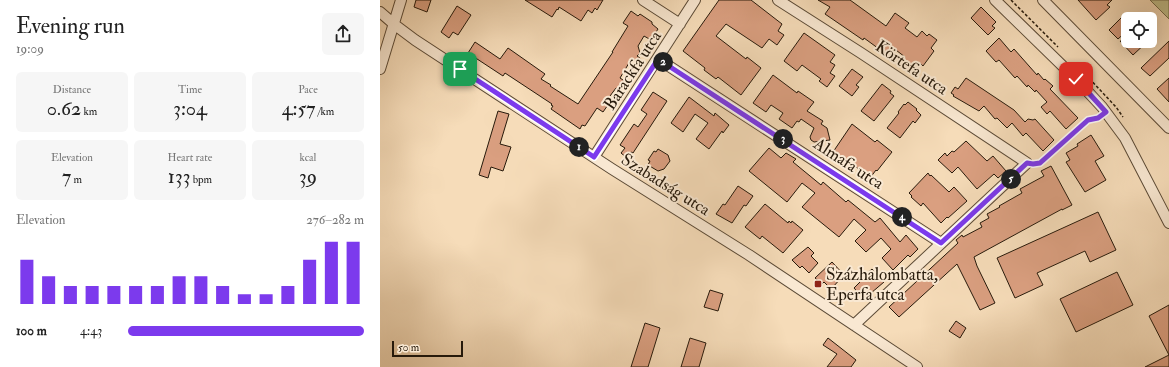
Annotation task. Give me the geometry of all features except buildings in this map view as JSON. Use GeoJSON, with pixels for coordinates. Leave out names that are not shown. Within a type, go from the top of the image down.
{"type":"FeatureCollection","features":[{"type":"Feature","properties":{"kind":"street"},"geometry":{"type":"LineString","coordinates":[[380,69],[401,0]]}},
{"type":"Feature","properties":{"kind":"street"},"geometry":{"type":"LineString","coordinates":[[643,0],[680,24]]}},
{"type":"Feature","properties":{"kind":"street","name":"Barackfa utca"},"geometry":{"type":"LineString","coordinates":[[594,157],[696,0]]}},
{"type":"Feature","properties":{"kind":"street","name":"Körtefa utca"},"geometry":{"type":"LineString","coordinates":[[778,0],[861,52],[1027,163]]}},
{"type":"Feature","properties":{"kind":"street"},"geometry":{"type":"LineString","coordinates":[[995,0],[1076,79],[1106,112],[1125,138],[1169,223]]}},
{"type":"Feature","properties":{"kind":"street"},"geometry":{"type":"LineString","coordinates":[[1043,0],[1169,128]]}},
{"type":"Feature","properties":{"kind":"street","name":"Szabadság utca"},"geometry":{"type":"LineString","coordinates":[[380,12],[394,25],[917,367]]}},
{"type":"Feature","properties":{"kind":"street","name":"Almafa utca"},"geometry":{"type":"LineString","coordinates":[[658,59],[941,243]]}},
{"type":"Feature","properties":{"kind":"street"},"geometry":{"type":"LineString","coordinates":[[854,325],[1027,163]]}},
{"type":"Feature","properties":{"kind":"path"},"geometry":{"type":"LineString","coordinates":[[1027,163],[1040,163],[1088,120],[1098,118],[1106,112]]}},
{"type":"Feature","properties":{"kind":"shaded area"},"geometry":{"type":"Polygon","coordinates":[[[1150,0],[1169,0],[1169,19],[1150,0]]]}},
{"type":"Feature","properties":{"kind":"place","name":"Százhalombatta, Eperfa utca"},"geometry":{"type":"Point","coordinates":[818,284]}},
{"type":"Feature","properties":{"kind":"route"},"geometry":{"type":"LineString","coordinates":[[460,69],[594,157],[658,59],[941,243],[1027,163],[1040,163],[1088,120],[1098,118],[1106,112],[1076,79]]}}]}
